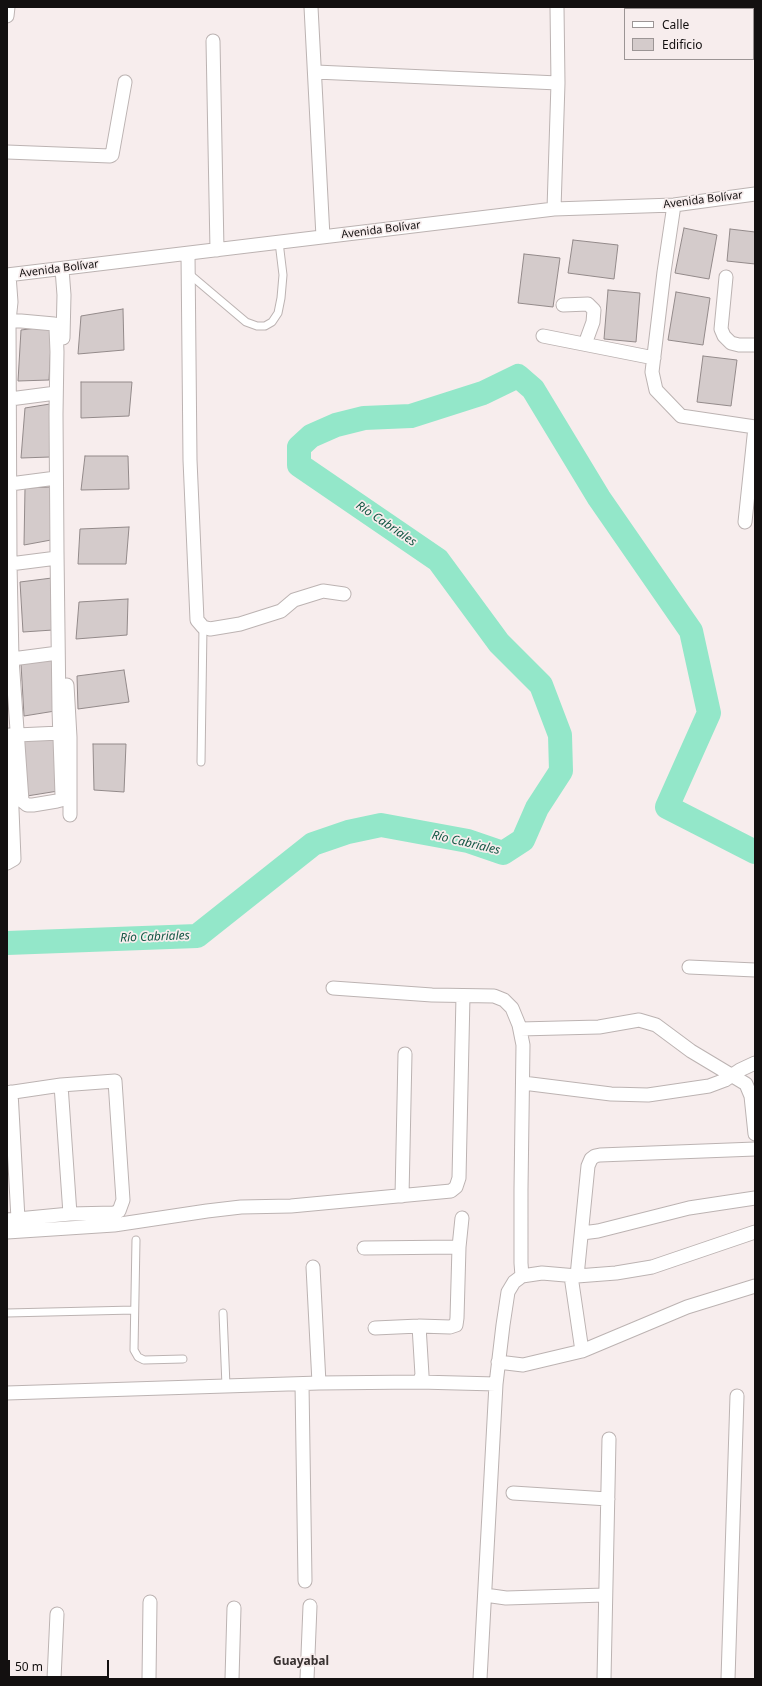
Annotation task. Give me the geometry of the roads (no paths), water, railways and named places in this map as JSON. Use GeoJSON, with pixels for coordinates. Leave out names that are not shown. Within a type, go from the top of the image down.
{"type":"FeatureCollection","features":[{"type":"Feature","properties":{"kind":"street"},"geometry":{"type":"LineString","coordinates":[[7,16],[8,7]]}},
{"type":"Feature","properties":{"kind":"street"},"geometry":{"type":"LineString","coordinates":[[311,7],[316,72],[323,237]]}},
{"type":"Feature","properties":{"kind":"street"},"geometry":{"type":"LineString","coordinates":[[554,209],[558,83],[557,7]]}},
{"type":"Feature","properties":{"kind":"street"},"geometry":{"type":"LineString","coordinates":[[213,41],[217,250]]}},
{"type":"Feature","properties":{"kind":"street"},"geometry":{"type":"LineString","coordinates":[[316,72],[558,83]]}},
{"type":"Feature","properties":{"kind":"street"},"geometry":{"type":"LineString","coordinates":[[7,152],[112,155],[125,82]]}},
{"type":"Feature","properties":{"kind":"street","name":"Avenida Bolívar"},"geometry":{"type":"LineString","coordinates":[[8,275],[554,209],[674,205],[755,194]]}},
{"type":"Feature","properties":{"kind":"street"},"geometry":{"type":"LineString","coordinates":[[674,205],[652,372],[656,390],[681,416],[755,427],[746,522]]}},
{"type":"Feature","properties":{"kind":"street"},"geometry":{"type":"LineString","coordinates":[[188,254],[190,460],[197,620],[203,628],[210,629],[240,624],[281,611],[294,600],[323,591],[344,594]]}},
{"type":"Feature","properties":{"kind":"street"},"geometry":{"type":"LineString","coordinates":[[62,269],[64,295],[61,584],[70,737],[70,816]]}},
{"type":"Feature","properties":{"kind":"street"},"geometry":{"type":"LineString","coordinates":[[7,863],[14,859],[9,799],[12,659],[9,321],[11,302],[8,275]]}},
{"type":"Feature","properties":{"kind":"street"},"geometry":{"type":"LineString","coordinates":[[726,277],[721,329],[724,336],[731,343],[739,345],[755,345]]}},
{"type":"Feature","properties":{"kind":"street"},"geometry":{"type":"LineString","coordinates":[[563,305],[588,304],[594,310],[593,322],[586,344]]}},
{"type":"Feature","properties":{"kind":"street"},"geometry":{"type":"LineString","coordinates":[[7,711],[22,801],[27,805],[33,805],[61,800],[56,478],[57,352],[55,325],[9,321]]}},
{"type":"Feature","properties":{"kind":"street"},"geometry":{"type":"LineString","coordinates":[[543,336],[654,358]]}},
{"type":"Feature","properties":{"kind":"street"},"geometry":{"type":"LineString","coordinates":[[10,399],[56,393]]}},
{"type":"Feature","properties":{"kind":"street"},"geometry":{"type":"LineString","coordinates":[[10,484],[56,478]]}},
{"type":"Feature","properties":{"kind":"street"},"geometry":{"type":"LineString","coordinates":[[10,564],[57,558]]}},
{"type":"Feature","properties":{"kind":"street"},"geometry":{"type":"LineString","coordinates":[[12,659],[58,653]]}},
{"type":"Feature","properties":{"kind":"street"},"geometry":{"type":"LineString","coordinates":[[11,737],[60,733]]}},
{"type":"Feature","properties":{"kind":"street"},"geometry":{"type":"LineString","coordinates":[[689,967],[755,970]]}},
{"type":"Feature","properties":{"kind":"street"},"geometry":{"type":"LineString","coordinates":[[333,988],[432,995],[494,996],[504,1000],[512,1008],[520,1029],[523,1045],[521,1197],[522,1276]]}},
{"type":"Feature","properties":{"kind":"street"},"geometry":{"type":"LineString","coordinates":[[7,1232],[114,1225],[241,1207],[291,1206],[451,1191],[458,1183],[463,996]]}},
{"type":"Feature","properties":{"kind":"street"},"geometry":{"type":"LineString","coordinates":[[520,1029],[598,1027],[632,1021],[645,1021],[656,1025],[691,1051],[746,1084],[750,1092],[755,1134]]}},
{"type":"Feature","properties":{"kind":"street"},"geometry":{"type":"LineString","coordinates":[[402,1196],[405,1054]]}},
{"type":"Feature","properties":{"kind":"street"},"geometry":{"type":"LineString","coordinates":[[523,1083],[611,1094],[648,1095],[702,1088],[717,1084],[755,1063]]}},
{"type":"Feature","properties":{"kind":"street"},"geometry":{"type":"LineString","coordinates":[[115,1081],[122,1206],[119,1211],[114,1213],[70,1214],[13,1220],[9,1093],[61,1085],[115,1081]]}},
{"type":"Feature","properties":{"kind":"street"},"geometry":{"type":"LineString","coordinates":[[61,1085],[70,1214]]}},
{"type":"Feature","properties":{"kind":"street"},"geometry":{"type":"LineString","coordinates":[[582,1350],[574,1276],[582,1233],[588,1166],[591,1159],[600,1155],[755,1149]]}},
{"type":"Feature","properties":{"kind":"street"},"geometry":{"type":"LineString","coordinates":[[582,1233],[598,1231],[689,1208],[755,1198]]}},
{"type":"Feature","properties":{"kind":"street"},"geometry":{"type":"LineString","coordinates":[[375,1328],[419,1326],[450,1327],[456,1324],[459,1247],[462,1218]]}},
{"type":"Feature","properties":{"kind":"street"},"geometry":{"type":"LineString","coordinates":[[480,1679],[496,1384],[508,1292],[514,1282],[522,1276],[542,1273],[574,1276],[622,1272],[652,1267],[755,1232]]}},
{"type":"Feature","properties":{"kind":"street"},"geometry":{"type":"LineString","coordinates":[[364,1248],[459,1247]]}},
{"type":"Feature","properties":{"kind":"street"},"geometry":{"type":"LineString","coordinates":[[312,1267],[319,1383]]}},
{"type":"Feature","properties":{"kind":"street"},"geometry":{"type":"LineString","coordinates":[[498,1362],[523,1365],[582,1350],[688,1307],[755,1286]]}},
{"type":"Feature","properties":{"kind":"street"},"geometry":{"type":"LineString","coordinates":[[419,1326],[422,1375],[419,1382]]}},
{"type":"Feature","properties":{"kind":"street"},"geometry":{"type":"LineString","coordinates":[[7,1393],[319,1383],[419,1382],[496,1384]]}},
{"type":"Feature","properties":{"kind":"street"},"geometry":{"type":"LineString","coordinates":[[302,1384],[305,1581]]}},
{"type":"Feature","properties":{"kind":"street"},"geometry":{"type":"LineString","coordinates":[[728,1679],[737,1396]]}},
{"type":"Feature","properties":{"kind":"street"},"geometry":{"type":"LineString","coordinates":[[604,1679],[609,1439]]}},
{"type":"Feature","properties":{"kind":"street"},"geometry":{"type":"LineString","coordinates":[[513,1493],[608,1499]]}},
{"type":"Feature","properties":{"kind":"street"},"geometry":{"type":"LineString","coordinates":[[484,1595],[506,1598],[605,1595]]}},
{"type":"Feature","properties":{"kind":"street"},"geometry":{"type":"LineString","coordinates":[[148,1679],[150,1602]]}},
{"type":"Feature","properties":{"kind":"street"},"geometry":{"type":"LineString","coordinates":[[307,1679],[310,1606]]}},
{"type":"Feature","properties":{"kind":"street"},"geometry":{"type":"LineString","coordinates":[[232,1679],[234,1608]]}},
{"type":"Feature","properties":{"kind":"street"},"geometry":{"type":"LineString","coordinates":[[54,1679],[57,1614]]}},
{"type":"Feature","properties":{"kind":"lane"},"geometry":{"type":"LineString","coordinates":[[188,273],[246,322],[257,326],[265,326],[272,322],[278,313],[282,298],[283,275],[280,242]]}},
{"type":"Feature","properties":{"kind":"lane"},"geometry":{"type":"LineString","coordinates":[[200,762],[203,628]]}},
{"type":"Feature","properties":{"kind":"lane"},"geometry":{"type":"LineString","coordinates":[[136,1240],[134,1350],[138,1357],[144,1360],[182,1359]]}},
{"type":"Feature","properties":{"kind":"lane"},"geometry":{"type":"LineString","coordinates":[[7,1314],[134,1310]]}},
{"type":"Feature","properties":{"kind":"lane"},"geometry":{"type":"LineString","coordinates":[[223,1313],[226,1386]]}},
{"type":"Feature","properties":{"kind":"waterway","name":"Río Cabriales"},"geometry":{"type":"LineString","coordinates":[[7,943],[197,936],[313,844],[348,832],[381,825],[468,841],[503,853],[523,840],[537,808],[561,771],[560,735],[541,685],[499,643],[438,560],[299,465],[299,447],[311,436],[336,425],[364,418],[411,416],[483,393],[518,376],[533,389],[599,498],[691,631],[709,713],[667,807],[755,852]]}},
{"type":"Feature","properties":{"kind":"district","name":"Guayabal"},"geometry":{"type":"Point","coordinates":[301,1662]}}]}
